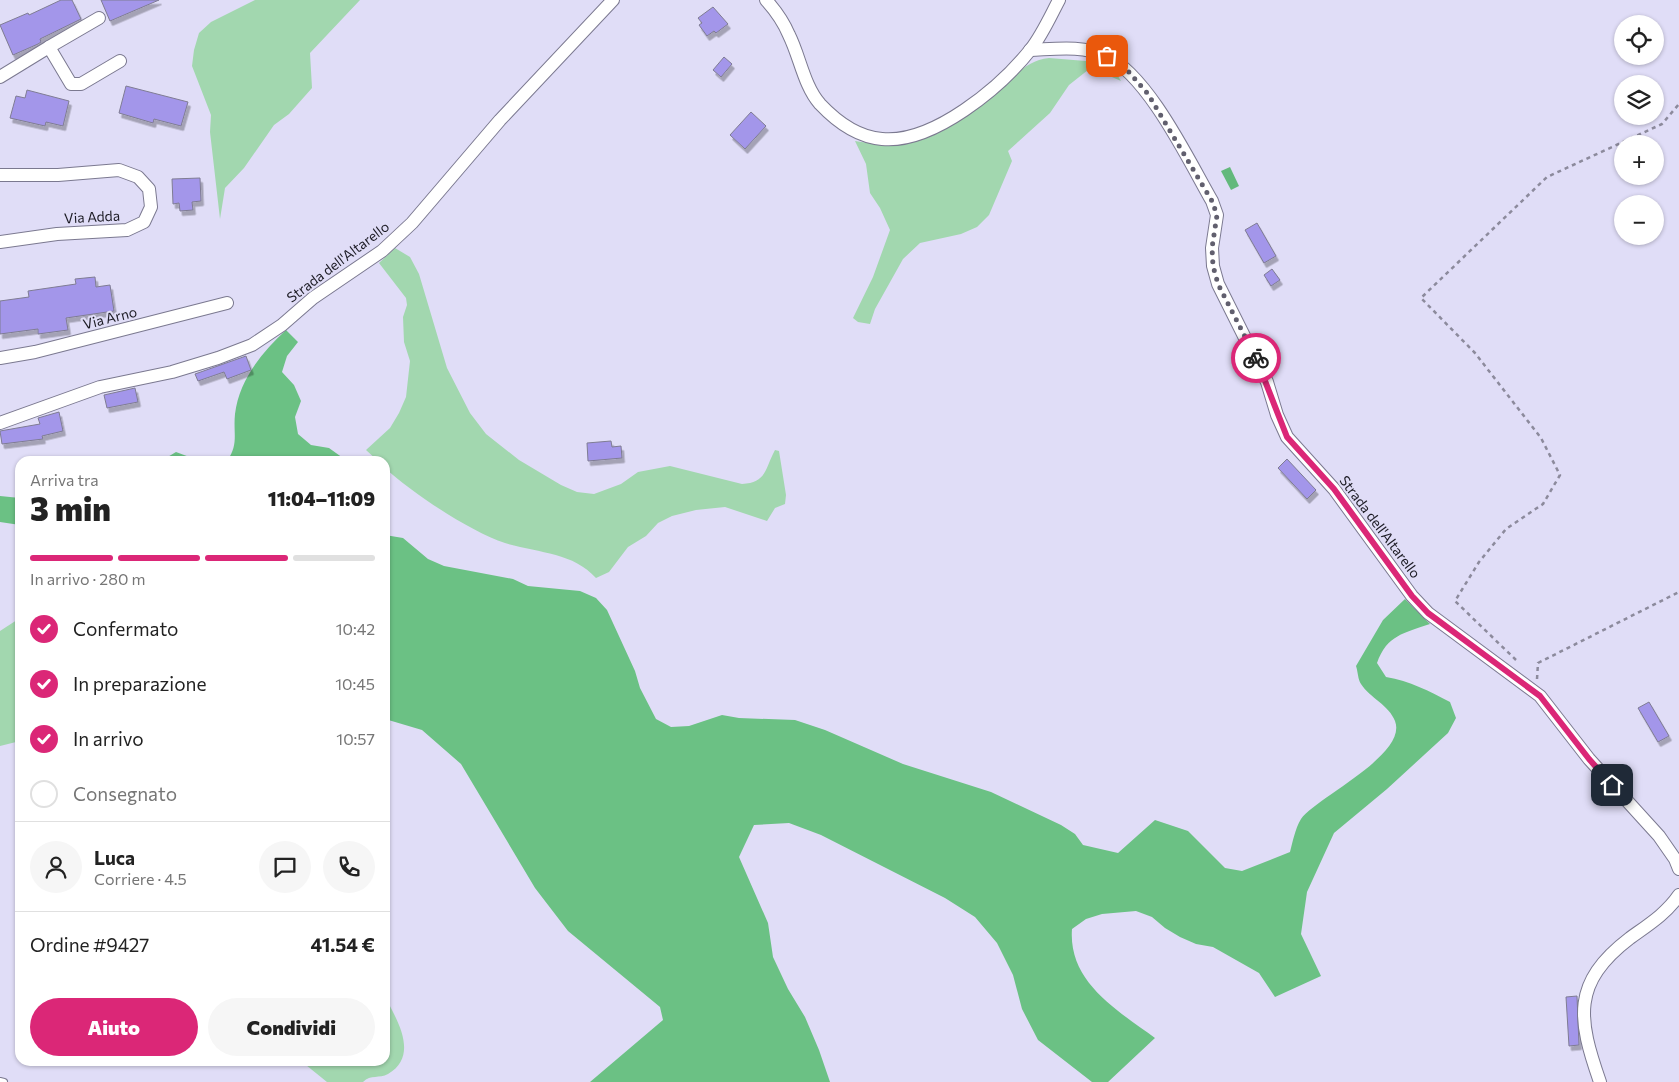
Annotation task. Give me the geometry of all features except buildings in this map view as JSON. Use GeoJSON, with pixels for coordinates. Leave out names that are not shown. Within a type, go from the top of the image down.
{"type":"FeatureCollection","features":[{"type":"Feature","properties":{"kind":"street","name":"Strada dell'Altarello"},"geometry":{"type":"LineString","coordinates":[[0,423],[100,387],[172,372],[218,358],[252,344],[282,325],[313,298],[382,251],[412,223],[500,120],[613,0]]}},
{"type":"Feature","properties":{"kind":"street"},"geometry":{"type":"LineString","coordinates":[[766,0],[789,34],[805,76],[818,102],[835,119],[850,128],[882,139],[910,136],[968,109],[997,87],[1030,50],[1059,0]]}},
{"type":"Feature","properties":{"kind":"street"},"geometry":{"type":"LineString","coordinates":[[0,77],[99,18]]}},
{"type":"Feature","properties":{"kind":"street"},"geometry":{"type":"LineString","coordinates":[[49,47],[71,84],[81,84],[120,61]]}},
{"type":"Feature","properties":{"kind":"street","name":"Strada dell'Altarello"},"geometry":{"type":"LineString","coordinates":[[1030,50],[1080,48],[1107,56],[1129,72],[1148,94],[1212,201],[1217,215],[1212,248],[1213,266],[1218,284],[1267,382],[1277,415],[1287,437],[1334,489],[1412,596],[1428,613],[1540,696],[1589,759],[1659,836],[1675,859],[1679,869]]}},
{"type":"Feature","properties":{"kind":"street","name":"Via Adda"},"geometry":{"type":"LineString","coordinates":[[0,175],[58,175],[119,170],[138,177],[148,189],[151,207],[144,222],[127,230],[57,234],[0,242]]}},
{"type":"Feature","properties":{"kind":"street","name":"Via Arno"},"geometry":{"type":"LineString","coordinates":[[0,358],[34,352],[227,303]]}},
{"type":"Feature","properties":{"kind":"street"},"geometry":{"type":"LineString","coordinates":[[1600,1082],[1589,1050],[1582,1012],[1589,984],[1606,960],[1627,940],[1670,908],[1679,895]]}},
{"type":"Feature","properties":{"kind":"lane"},"geometry":{"type":"LineString","coordinates":[[0,1081],[4,1082]]}},
{"type":"Feature","properties":{"kind":"path"},"geometry":{"type":"LineString","coordinates":[[1516,661],[1455,601],[1479,562],[1506,529],[1543,504],[1560,475],[1541,438],[1475,353],[1421,298],[1546,177],[1662,124],[1679,104]]}},
{"type":"Feature","properties":{"kind":"path"},"geometry":{"type":"LineString","coordinates":[[1530,674],[1536,681],[1538,663],[1679,592]]}},
{"type":"Feature","properties":{"kind":"shaded area"},"geometry":{"type":"Polygon","coordinates":[[[255,0],[360,0],[310,53],[312,88],[289,114],[274,125],[244,168],[225,188],[220,219],[210,132],[211,115],[192,66],[194,50],[199,33],[211,22],[255,0]]]}},
{"type":"Feature","properties":{"kind":"shaded area"},"geometry":{"type":"Polygon","coordinates":[[[1049,58],[1098,62],[1113,68],[1121,81],[1105,74],[1088,70],[1069,85],[1050,113],[1008,151],[1012,161],[989,215],[977,227],[961,234],[920,243],[903,259],[875,309],[870,324],[858,322],[853,318],[873,277],[890,230],[880,208],[870,193],[866,164],[855,141],[893,143],[928,135],[946,127],[978,108],[1025,67],[1049,58]]]}},
{"type":"Feature","properties":{"kind":"shaded area"},"geometry":{"type":"Polygon","coordinates":[[[1230,167],[1239,186],[1231,190],[1221,171],[1230,167]]]}},
{"type":"Feature","properties":{"kind":"shaded area"},"geometry":{"type":"Polygon","coordinates":[[[395,248],[410,257],[419,274],[447,368],[470,413],[486,434],[519,460],[561,485],[577,492],[594,494],[621,484],[638,472],[670,466],[742,484],[750,483],[761,478],[775,450],[779,451],[786,495],[785,504],[775,508],[767,521],[725,507],[696,510],[672,516],[658,523],[646,536],[628,547],[609,572],[596,578],[587,569],[566,558],[491,538],[442,511],[410,489],[390,472],[390,456],[373,456],[366,450],[390,428],[399,413],[406,397],[410,361],[404,342],[403,317],[407,305],[406,298],[379,263],[395,248]]]}},
{"type":"Feature","properties":{"kind":"shaded area"},"geometry":{"type":"Polygon","coordinates":[[[286,330],[298,342],[287,356],[282,372],[294,385],[301,401],[295,417],[298,434],[311,445],[329,448],[340,456],[230,456],[234,444],[235,414],[241,390],[260,357],[286,330]]]}},
{"type":"Feature","properties":{"kind":"shaded area"},"geometry":{"type":"Polygon","coordinates":[[[176,452],[187,456],[169,456],[176,452]]]}},
{"type":"Feature","properties":{"kind":"shaded area"},"geometry":{"type":"Polygon","coordinates":[[[0,496],[15,498],[15,524],[0,522],[0,496]]]}},
{"type":"Feature","properties":{"kind":"shaded area"},"geometry":{"type":"Polygon","coordinates":[[[390,536],[403,538],[428,559],[444,566],[513,579],[528,586],[580,591],[596,598],[607,610],[635,671],[640,688],[656,719],[671,727],[689,726],[722,715],[739,718],[795,720],[825,730],[903,764],[991,792],[1061,825],[1075,834],[1083,845],[1118,853],[1155,820],[1188,831],[1225,868],[1242,871],[1290,852],[1301,819],[1310,810],[1375,761],[1388,748],[1395,734],[1395,721],[1392,715],[1361,684],[1356,666],[1383,620],[1405,599],[1430,624],[1404,633],[1391,641],[1386,646],[1377,663],[1386,677],[1427,690],[1450,702],[1456,718],[1448,733],[1387,789],[1334,833],[1307,892],[1301,934],[1321,976],[1275,997],[1259,973],[1213,947],[1196,944],[1180,937],[1152,917],[1136,911],[1102,914],[1086,919],[1072,929],[1073,948],[1078,964],[1086,979],[1098,993],[1125,1017],[1155,1038],[1108,1082],[1092,1082],[1038,1040],[1022,1009],[1013,975],[997,943],[975,917],[945,898],[821,835],[789,823],[754,825],[739,857],[768,923],[773,957],[788,989],[805,1017],[830,1082],[590,1082],[663,1020],[660,1007],[568,931],[535,888],[461,764],[422,730],[390,720],[390,536]]]}},
{"type":"Feature","properties":{"kind":"shaded area"},"geometry":{"type":"Polygon","coordinates":[[[15,621],[15,742],[0,746],[0,631],[15,621]]]}},
{"type":"Feature","properties":{"kind":"shaded area"},"geometry":{"type":"Polygon","coordinates":[[[390,1007],[403,1038],[402,1058],[397,1067],[388,1074],[369,1078],[363,1082],[327,1082],[307,1066],[390,1066],[390,1007]]]}},
{"type":"Feature","properties":{"kind":"way so far"},"geometry":{"type":"LineString","coordinates":[[1107,56],[1129,72],[1148,94],[1212,201],[1217,215],[1212,248],[1213,266],[1218,284],[1256,358]]}},
{"type":"Feature","properties":{"kind":"route"},"geometry":{"type":"LineString","coordinates":[[1256,358],[1287,437],[1334,489],[1412,596],[1428,613],[1540,696],[1589,759],[1612,785]]}}]}
